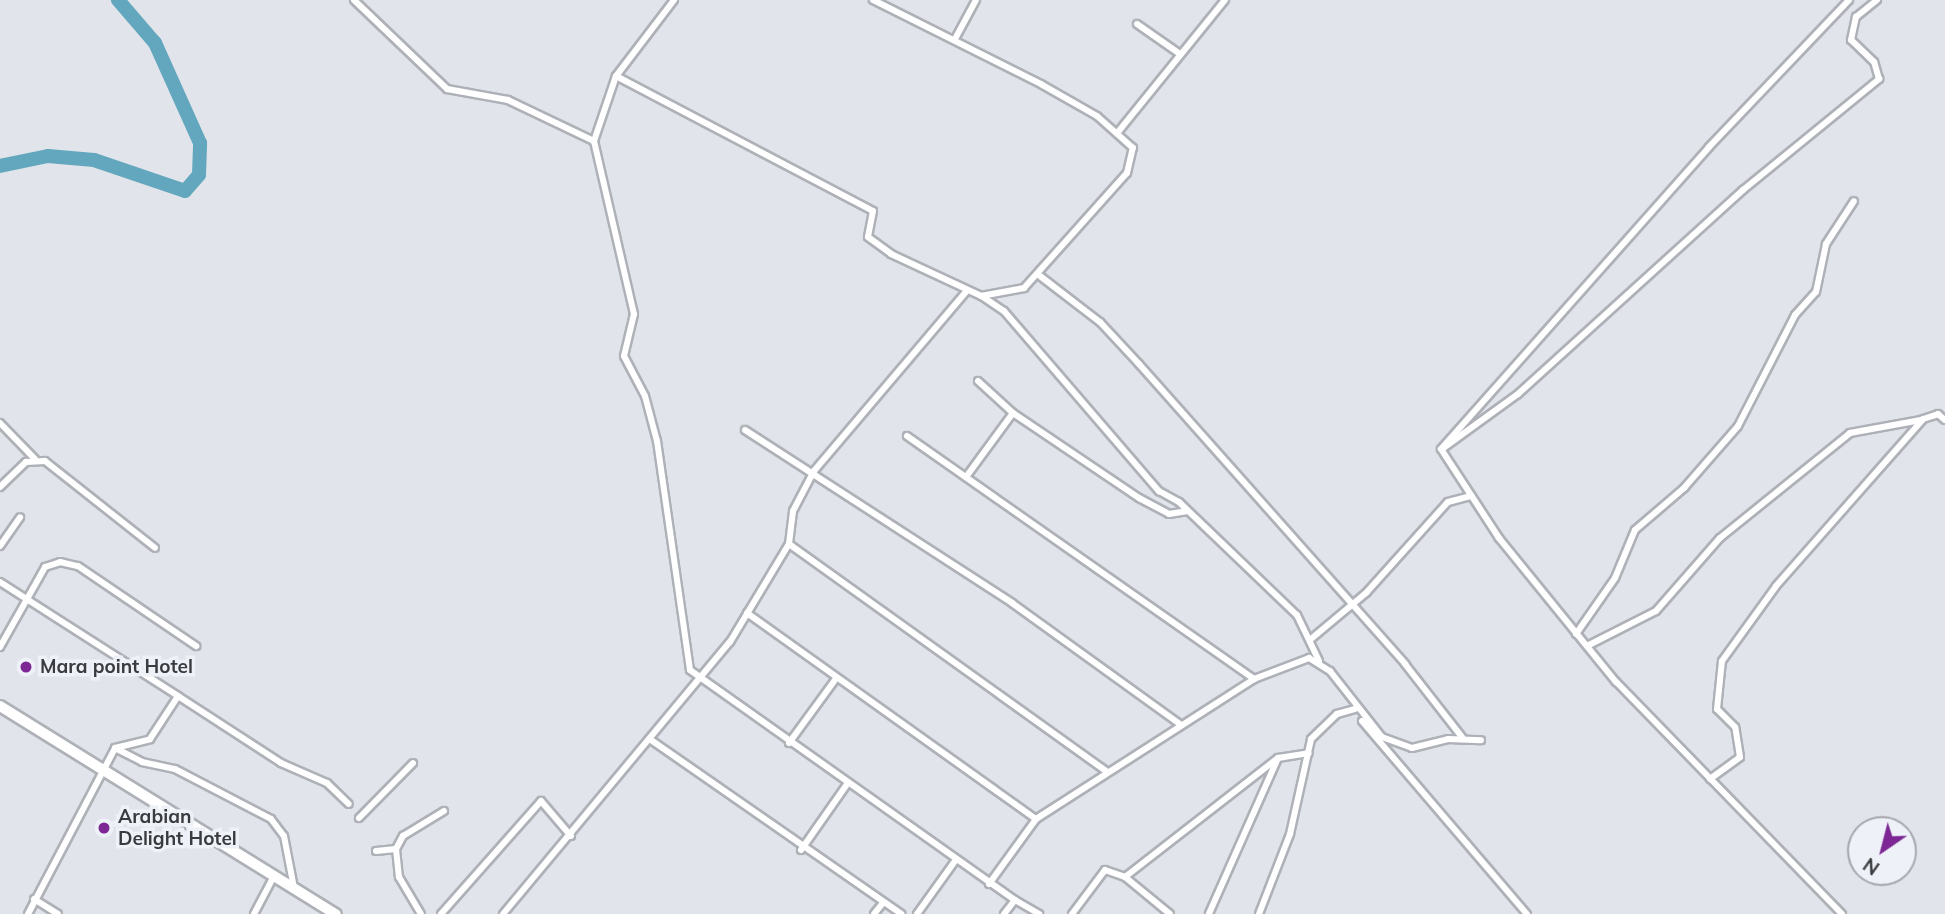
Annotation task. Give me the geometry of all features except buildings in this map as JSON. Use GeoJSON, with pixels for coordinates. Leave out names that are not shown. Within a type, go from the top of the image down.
{"type":"FeatureCollection","features":[{"type":"Feature","properties":{"kind":"highway"},"geometry":{"type":"LineString","coordinates":[[0,706],[336,914]]}},
{"type":"Feature","properties":{"kind":"street"},"geometry":{"type":"LineString","coordinates":[[354,0],[447,89],[508,100],[594,141]]}},
{"type":"Feature","properties":{"kind":"street"},"geometry":{"type":"LineString","coordinates":[[674,0],[616,76],[594,141],[634,314],[624,356],[645,396],[657,441],[690,670],[699,682],[848,783],[989,884],[1039,914]]}},
{"type":"Feature","properties":{"kind":"street"},"geometry":{"type":"LineString","coordinates":[[873,0],[955,38],[1118,132],[1133,148],[1134,162],[1040,276],[1024,288],[981,296]]}},
{"type":"Feature","properties":{"kind":"street"},"geometry":{"type":"LineString","coordinates":[[955,38],[976,0]]}},
{"type":"Feature","properties":{"kind":"street"},"geometry":{"type":"LineString","coordinates":[[1118,132],[1224,0]]}},
{"type":"Feature","properties":{"kind":"street"},"geometry":{"type":"LineString","coordinates":[[1441,449],[1709,147],[1849,0]]}},
{"type":"Feature","properties":{"kind":"street"},"geometry":{"type":"LineString","coordinates":[[1441,449],[1518,394],[1743,190],[1879,79],[1874,62],[1851,40],[1856,17],[1877,0]]}},
{"type":"Feature","properties":{"kind":"street"},"geometry":{"type":"LineString","coordinates":[[1137,24],[1180,54]]}},
{"type":"Feature","properties":{"kind":"street"},"geometry":{"type":"LineString","coordinates":[[616,76],[867,208],[874,218],[868,237],[875,245],[965,292],[981,296],[1004,311],[1159,491],[1188,511],[1273,590],[1311,639],[1319,661],[1404,776],[1527,914]]}},
{"type":"Feature","properties":{"kind":"street"},"geometry":{"type":"LineString","coordinates":[[1576,634],[1615,578],[1635,530],[1684,488],[1738,426],[1795,314],[1816,292],[1826,244],[1854,201]]}},
{"type":"Feature","properties":{"kind":"street"},"geometry":{"type":"LineString","coordinates":[[1040,276],[1107,331],[1462,737]]}},
{"type":"Feature","properties":{"kind":"street"},"geometry":{"type":"LineString","coordinates":[[503,914],[699,682],[747,613],[789,544],[793,511],[814,471],[965,292]]}},
{"type":"Feature","properties":{"kind":"street"},"geometry":{"type":"LineString","coordinates":[[978,381],[1013,413],[1139,498],[1169,514],[1188,511]]}},
{"type":"Feature","properties":{"kind":"street"},"geometry":{"type":"LineString","coordinates":[[966,477],[1013,413]]}},
{"type":"Feature","properties":{"kind":"street"},"geometry":{"type":"LineString","coordinates":[[1587,646],[1656,611],[1720,538],[1850,433],[1938,414],[1945,420]]}},
{"type":"Feature","properties":{"kind":"street"},"geometry":{"type":"LineString","coordinates":[[1710,779],[1740,757],[1735,727],[1717,709],[1722,661],[1776,586],[1923,419]]}},
{"type":"Feature","properties":{"kind":"street"},"geometry":{"type":"LineString","coordinates":[[0,423],[34,459],[91,494],[155,548]]}},
{"type":"Feature","properties":{"kind":"street"},"geometry":{"type":"LineString","coordinates":[[745,430],[814,471],[1181,725]]}},
{"type":"Feature","properties":{"kind":"street"},"geometry":{"type":"LineString","coordinates":[[906,436],[1254,679]]}},
{"type":"Feature","properties":{"kind":"street"},"geometry":{"type":"LineString","coordinates":[[1441,449],[1471,496],[1576,634],[1710,779],[1842,914]]}},
{"type":"Feature","properties":{"kind":"street"},"geometry":{"type":"LineString","coordinates":[[0,487],[34,459]]}},
{"type":"Feature","properties":{"kind":"street"},"geometry":{"type":"LineString","coordinates":[[1311,639],[1350,606],[1448,502],[1471,496]]}},
{"type":"Feature","properties":{"kind":"street"},"geometry":{"type":"LineString","coordinates":[[0,546],[20,517]]}},
{"type":"Feature","properties":{"kind":"street"},"geometry":{"type":"LineString","coordinates":[[789,544],[1108,772]]}},
{"type":"Feature","properties":{"kind":"street"},"geometry":{"type":"LineString","coordinates":[[0,647],[44,568],[78,566],[196,646]]}},
{"type":"Feature","properties":{"kind":"street"},"geometry":{"type":"LineString","coordinates":[[0,582],[281,763],[327,783],[349,804]]}},
{"type":"Feature","properties":{"kind":"street"},"geometry":{"type":"LineString","coordinates":[[747,613],[835,680],[1036,819]]}},
{"type":"Feature","properties":{"kind":"street"},"geometry":{"type":"LineString","coordinates":[[989,884],[1036,819],[1254,679],[1309,659],[1319,661]]}},
{"type":"Feature","properties":{"kind":"street"},"geometry":{"type":"LineString","coordinates":[[789,743],[835,680]]}},
{"type":"Feature","properties":{"kind":"street"},"geometry":{"type":"LineString","coordinates":[[28,914],[115,748],[150,738],[178,696]]}},
{"type":"Feature","properties":{"kind":"street"},"geometry":{"type":"LineString","coordinates":[[1354,708],[1382,737],[1412,748],[1462,737],[1481,740]]}},
{"type":"Feature","properties":{"kind":"street"},"geometry":{"type":"LineString","coordinates":[[1259,914],[1290,834],[1308,753],[1321,728],[1354,708]]}},
{"type":"Feature","properties":{"kind":"street"},"geometry":{"type":"LineString","coordinates":[[651,740],[801,849],[901,914]]}},
{"type":"Feature","properties":{"kind":"street"},"geometry":{"type":"LineString","coordinates":[[115,748],[142,762],[175,769],[271,819],[284,836],[295,889]]}},
{"type":"Feature","properties":{"kind":"street"},"geometry":{"type":"LineString","coordinates":[[1125,877],[1278,758],[1308,753]]}},
{"type":"Feature","properties":{"kind":"street"},"geometry":{"type":"LineString","coordinates":[[1209,914],[1278,758]]}},
{"type":"Feature","properties":{"kind":"street"},"geometry":{"type":"LineString","coordinates":[[359,818],[413,763]]}},
{"type":"Feature","properties":{"kind":"street"},"geometry":{"type":"LineString","coordinates":[[801,849],[848,783]]}},
{"type":"Feature","properties":{"kind":"street"},"geometry":{"type":"LineString","coordinates":[[441,914],[541,801],[571,836]]}},
{"type":"Feature","properties":{"kind":"street"},"geometry":{"type":"LineString","coordinates":[[421,914],[399,877],[396,849],[403,836],[444,811]]}},
{"type":"Feature","properties":{"kind":"street"},"geometry":{"type":"LineString","coordinates":[[376,851],[396,849]]}},
{"type":"Feature","properties":{"kind":"street"},"geometry":{"type":"LineString","coordinates":[[917,914],[955,860]]}},
{"type":"Feature","properties":{"kind":"street"},"geometry":{"type":"LineString","coordinates":[[1072,914],[1100,873],[1125,877],[1170,914]]}},
{"type":"Feature","properties":{"kind":"street"},"geometry":{"type":"LineString","coordinates":[[254,914],[274,876]]}},
{"type":"Feature","properties":{"kind":"street"},"geometry":{"type":"LineString","coordinates":[[34,899],[58,914]]}},
{"type":"Feature","properties":{"kind":"street"},"geometry":{"type":"LineString","coordinates":[[1004,914],[1015,900]]}},
{"type":"Feature","properties":{"kind":"street"},"geometry":{"type":"LineString","coordinates":[[874,914],[883,903]]}},
{"type":"Feature","properties":{"kind":"waterway"},"geometry":{"type":"LineString","coordinates":[[0,166],[48,156],[94,160],[185,191],[199,175],[200,143],[155,43],[118,0]]}},
{"type":"Feature","properties":{"kind":"place","name":"Mara point Hotel"},"geometry":{"type":"Point","coordinates":[26,667]}},
{"type":"Feature","properties":{"kind":"place","name":"Arabian Delight Hotel"},"geometry":{"type":"Point","coordinates":[104,828]}}]}
